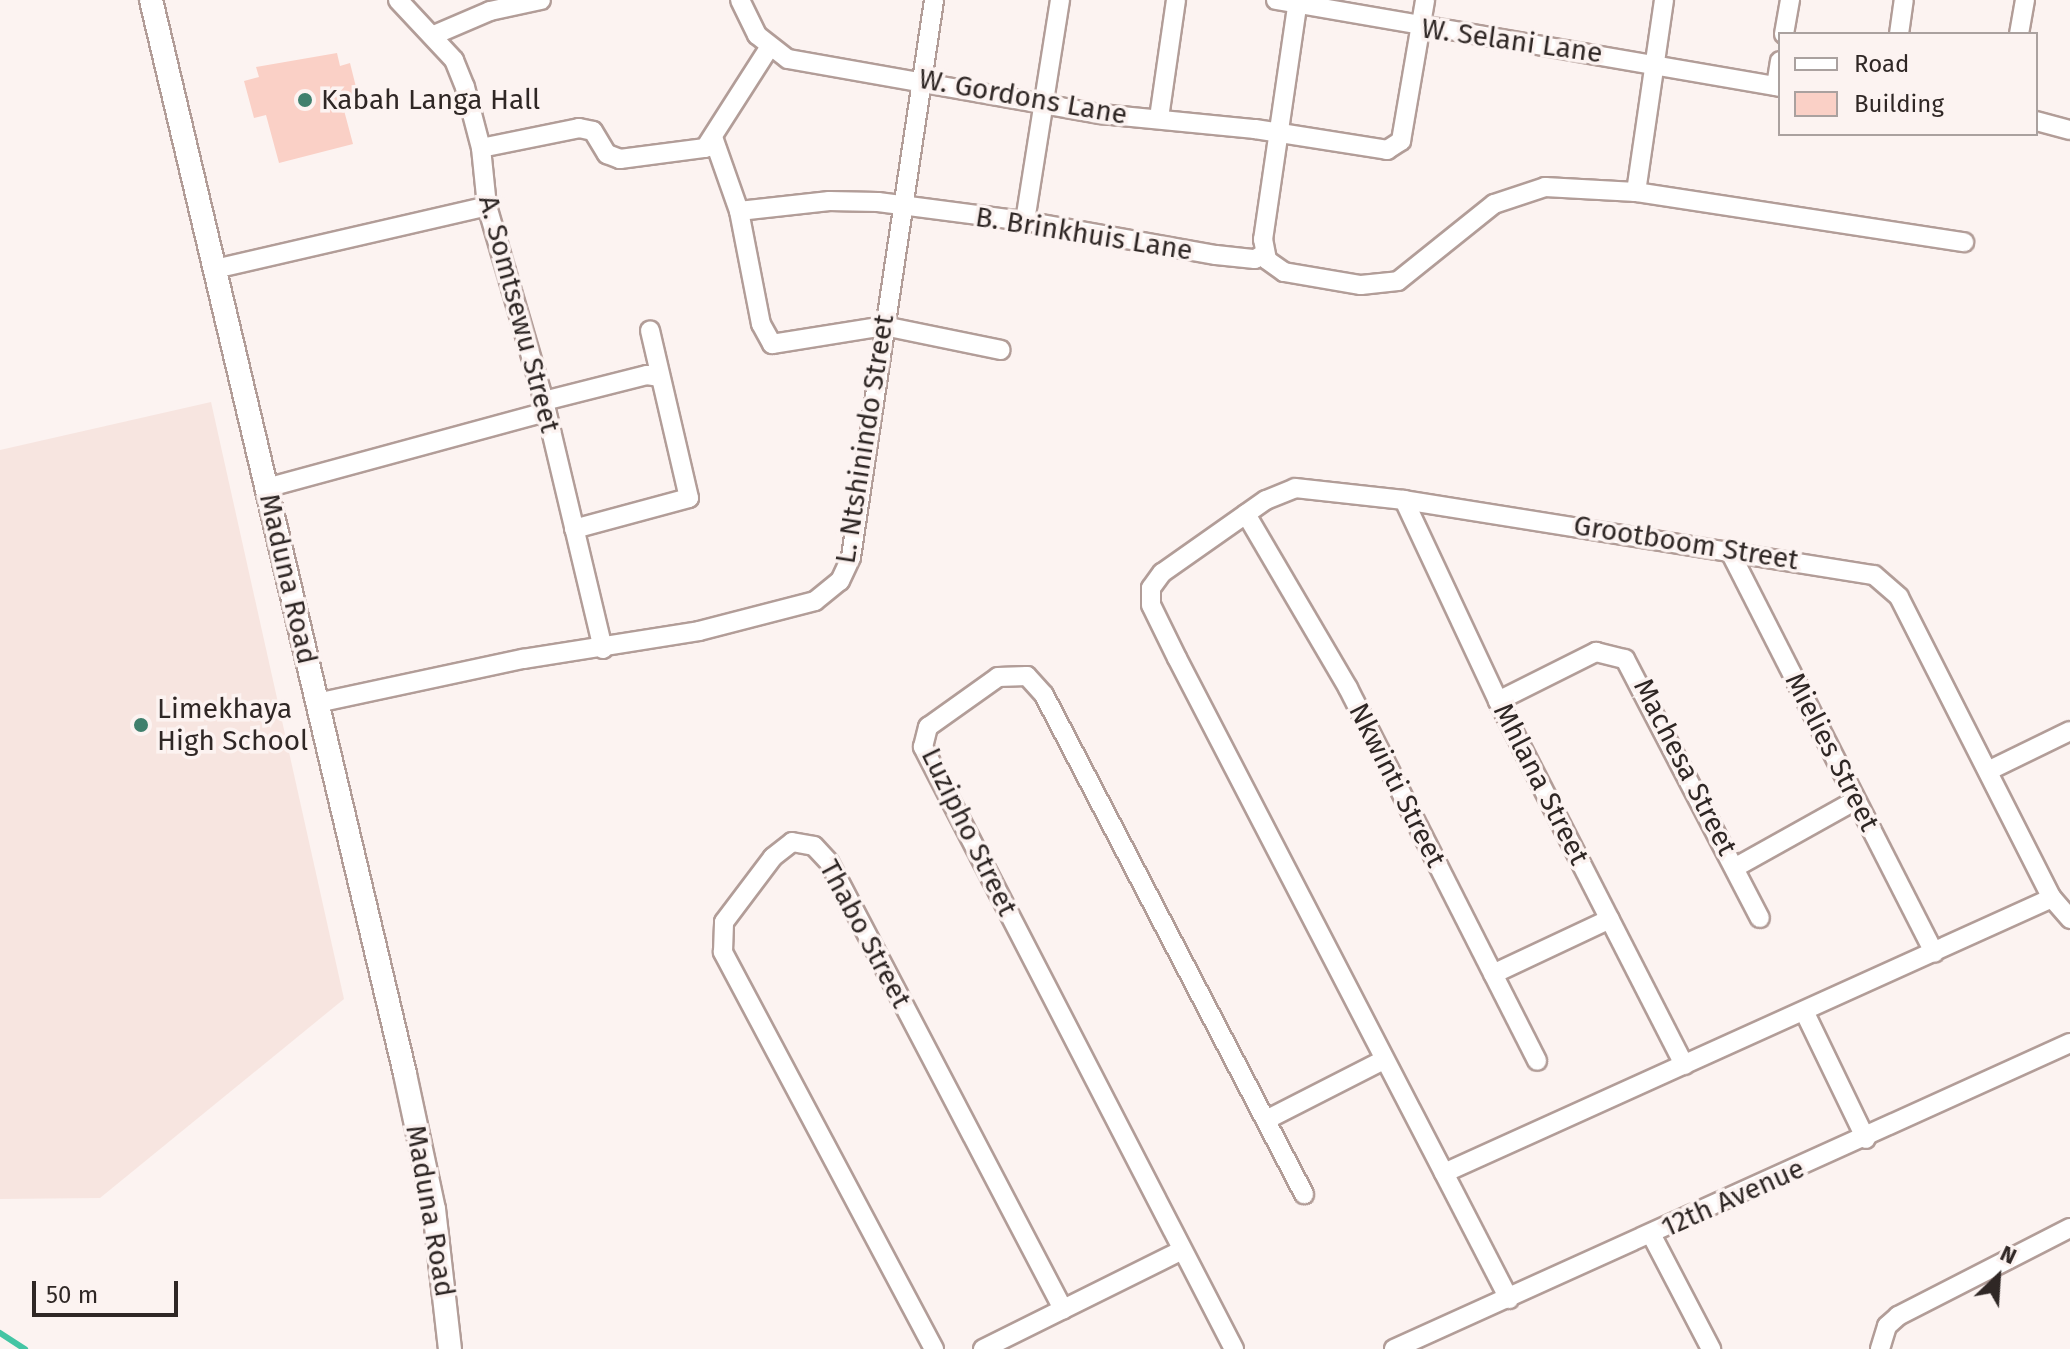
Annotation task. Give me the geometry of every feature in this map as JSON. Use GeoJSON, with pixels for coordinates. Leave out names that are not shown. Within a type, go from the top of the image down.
{"type":"FeatureCollection","features":[{"type":"Feature","properties":{"kind":"street","name":"Maduna Road"},"geometry":{"type":"LineString","coordinates":[[151,0],[405,1074],[434,1209],[450,1349]]}},
{"type":"Feature","properties":{"kind":"street","name":"A. Somtsewu Street"},"geometry":{"type":"LineString","coordinates":[[398,0],[434,35],[454,60],[481,148],[487,206],[545,406],[603,649]]}},
{"type":"Feature","properties":{"kind":"street"},"geometry":{"type":"LineString","coordinates":[[434,35],[490,11],[541,0]]}},
{"type":"Feature","properties":{"kind":"street"},"geometry":{"type":"LineString","coordinates":[[481,148],[579,128],[593,131],[607,154],[620,159],[691,152],[714,140],[769,48],[740,0]]}},
{"type":"Feature","properties":{"kind":"street","name":"L. Ntshinindo Street"},"geometry":{"type":"LineString","coordinates":[[317,703],[523,659],[603,649],[790,608],[815,601],[840,581],[851,557],[934,0]]}},
{"type":"Feature","properties":{"kind":"street"},"geometry":{"type":"LineString","coordinates":[[1025,221],[1060,0]]}},
{"type":"Feature","properties":{"kind":"street"},"geometry":{"type":"LineString","coordinates":[[1159,118],[1176,0]]}},
{"type":"Feature","properties":{"kind":"street","name":"W. Selani Lane"},"geometry":{"type":"LineString","coordinates":[[1276,0],[1421,28],[1654,62],[1778,86]]}},
{"type":"Feature","properties":{"kind":"street"},"geometry":{"type":"LineString","coordinates":[[1421,28],[1425,0]]}},
{"type":"Feature","properties":{"kind":"street"},"geometry":{"type":"LineString","coordinates":[[1636,192],[1664,0]]}},
{"type":"Feature","properties":{"kind":"street"},"geometry":{"type":"LineString","coordinates":[[1784,32],[1790,0]]}},
{"type":"Feature","properties":{"kind":"street"},"geometry":{"type":"LineString","coordinates":[[1899,32],[1904,0]]}},
{"type":"Feature","properties":{"kind":"street"},"geometry":{"type":"LineString","coordinates":[[2019,32],[2025,0]]}},
{"type":"Feature","properties":{"kind":"street"},"geometry":{"type":"LineString","coordinates":[[1298,2],[1264,254],[1295,275],[1373,285],[1407,277],[1494,204],[1515,193],[1553,187],[1636,192],[1964,242]]}},
{"type":"Feature","properties":{"kind":"street","name":"W. Gordons Lane"},"geometry":{"type":"LineString","coordinates":[[769,48],[788,59],[922,79],[1042,103],[1395,149],[1421,28]]}},
{"type":"Feature","properties":{"kind":"street"},"geometry":{"type":"LineString","coordinates":[[2038,122],[2070,130]]}},
{"type":"Feature","properties":{"kind":"street"},"geometry":{"type":"LineString","coordinates":[[714,140],[739,211],[761,324],[772,344],[884,326],[1001,350]]}},
{"type":"Feature","properties":{"kind":"street","name":"B. Brinkhuis Lane"},"geometry":{"type":"LineString","coordinates":[[739,211],[829,201],[1025,221],[1216,255],[1255,259],[1264,254]]}},
{"type":"Feature","properties":{"kind":"street"},"geometry":{"type":"LineString","coordinates":[[215,269],[487,206]]}},
{"type":"Feature","properties":{"kind":"street"},"geometry":{"type":"LineString","coordinates":[[574,529],[689,498],[650,330]]}},
{"type":"Feature","properties":{"kind":"street"},"geometry":{"type":"LineString","coordinates":[[266,488],[647,375],[660,377]]}},
{"type":"Feature","properties":{"kind":"street","name":"Grootboom Street"},"geometry":{"type":"LineString","coordinates":[[1509,1299],[1151,605],[1155,579],[1246,514],[1295,488],[1404,500],[1856,569],[1891,585],[2052,898],[2070,919]]}},
{"type":"Feature","properties":{"kind":"street","name":"Mhlana Street"},"geometry":{"type":"LineString","coordinates":[[1404,500],[1498,701],[1684,1065]]}},
{"type":"Feature","properties":{"kind":"street","name":"Nkwinti Street"},"geometry":{"type":"LineString","coordinates":[[1246,514],[1348,688],[1537,1061]]}},
{"type":"Feature","properties":{"kind":"street","name":"Mielies Street"},"geometry":{"type":"LineString","coordinates":[[1729,550],[1934,953]]}},
{"type":"Feature","properties":{"kind":"street","name":"Machesa Street"},"geometry":{"type":"LineString","coordinates":[[1498,701],[1596,652],[1625,659],[1760,918]]}},
{"type":"Feature","properties":{"kind":"street","name":"Luzipho Street"},"geometry":{"type":"LineString","coordinates":[[1234,1349],[923,747],[933,722],[998,677],[1014,674],[1034,682],[1304,1194]]}},
{"type":"Feature","properties":{"kind":"street"},"geometry":{"type":"LineString","coordinates":[[1988,771],[2070,731]]}},
{"type":"Feature","properties":{"kind":"street"},"geometry":{"type":"LineString","coordinates":[[1736,867],[1856,800]]}},
{"type":"Feature","properties":{"kind":"street","name":"Thabo Street"},"geometry":{"type":"LineString","coordinates":[[934,1349],[723,952],[724,922],[773,857],[792,842],[814,846],[829,862],[1063,1309]]}},
{"type":"Feature","properties":{"kind":"street"},"geometry":{"type":"LineString","coordinates":[[1444,1173],[2052,898]]}},
{"type":"Feature","properties":{"kind":"street"},"geometry":{"type":"LineString","coordinates":[[1493,974],[1610,919]]}},
{"type":"Feature","properties":{"kind":"street"},"geometry":{"type":"LineString","coordinates":[[1804,1011],[1866,1139]]}},
{"type":"Feature","properties":{"kind":"street","name":"12th Avenue"},"geometry":{"type":"LineString","coordinates":[[1394,1349],[1866,1139],[2070,1043]]}},
{"type":"Feature","properties":{"kind":"street"},"geometry":{"type":"LineString","coordinates":[[1266,1120],[1384,1060]]}},
{"type":"Feature","properties":{"kind":"street"},"geometry":{"type":"LineString","coordinates":[[1880,1349],[1887,1326],[1898,1316],[2070,1228]]}},
{"type":"Feature","properties":{"kind":"street"},"geometry":{"type":"LineString","coordinates":[[1651,1234],[1711,1349]]}},
{"type":"Feature","properties":{"kind":"street"},"geometry":{"type":"LineString","coordinates":[[983,1349],[1182,1250]]}},
{"type":"Feature","properties":{"kind":"shaded area","name":"Limekhaya High School"},"geometry":{"type":"Polygon","coordinates":[[[211,402],[344,999],[100,1198],[0,1199],[0,450],[211,402]]]}},
{"type":"Feature","properties":{"kind":"building"},"geometry":{"type":"Polygon","coordinates":[[[337,53],[340,66],[350,63],[358,95],[341,99],[353,144],[279,163],[266,115],[254,118],[244,81],[259,77],[256,67],[337,53]]]}},
{"type":"Feature","properties":{"kind":"waterway"},"geometry":{"type":"LineString","coordinates":[[0,1333],[25,1349]]}},
{"type":"Feature","properties":{"kind":"place","name":"Kabah Langa Hall"},"geometry":{"type":"Point","coordinates":[305,100]}},
{"type":"Feature","properties":{"kind":"place","name":"Limekhaya High School"},"geometry":{"type":"Point","coordinates":[141,725]}}]}
